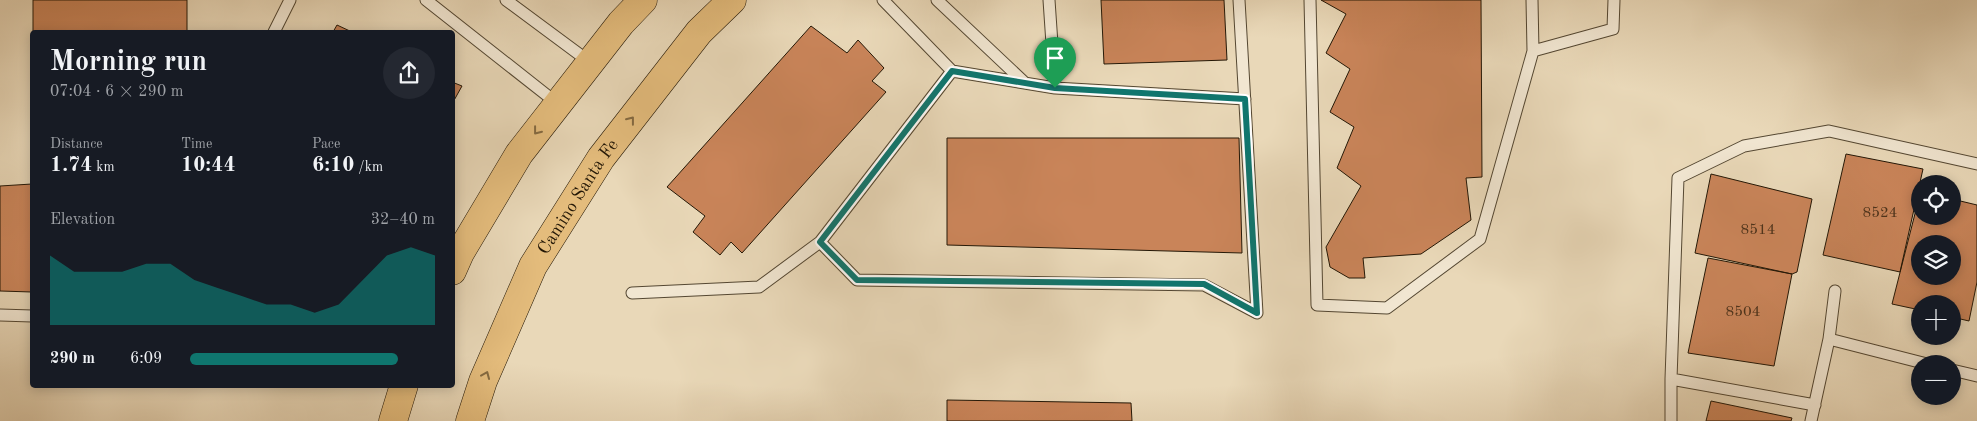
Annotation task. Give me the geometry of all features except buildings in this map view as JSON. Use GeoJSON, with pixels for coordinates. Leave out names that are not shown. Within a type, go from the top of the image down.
{"type":"FeatureCollection","features":[{"type":"Feature","properties":{"kind":"main road"},"geometry":{"type":"LineString","coordinates":[[455,264],[519,154],[621,23],[643,0]]}},
{"type":"Feature","properties":{"kind":"main road","name":"Camino Santa Fe"},"geometry":{"type":"LineString","coordinates":[[470,421],[483,381],[538,258],[601,158],[699,32],[732,0]]}},
{"type":"Feature","properties":{"kind":"main road"},"geometry":{"type":"LineString","coordinates":[[393,421],[403,388]]}},
{"type":"Feature","properties":{"kind":"lane"},"geometry":{"type":"LineString","coordinates":[[275,30],[290,0]]}},
{"type":"Feature","properties":{"kind":"lane"},"geometry":{"type":"LineString","coordinates":[[426,0],[558,104]]}},
{"type":"Feature","properties":{"kind":"lane"},"geometry":{"type":"LineString","coordinates":[[506,0],[591,63]]}},
{"type":"Feature","properties":{"kind":"lane"},"geometry":{"type":"LineString","coordinates":[[883,0],[952,71],[1055,88],[1245,99]]}},
{"type":"Feature","properties":{"kind":"lane"},"geometry":{"type":"LineString","coordinates":[[936,0],[1025,83]]}},
{"type":"Feature","properties":{"kind":"lane"},"geometry":{"type":"LineString","coordinates":[[1049,0],[1055,88]]}},
{"type":"Feature","properties":{"kind":"lane"},"geometry":{"type":"LineString","coordinates":[[820,242],[857,280],[1204,284],[1257,313],[1239,0]]}},
{"type":"Feature","properties":{"kind":"lane"},"geometry":{"type":"LineString","coordinates":[[1310,0],[1318,305],[1387,308],[1480,239],[1532,51],[1532,0]]}},
{"type":"Feature","properties":{"kind":"lane"},"geometry":{"type":"LineString","coordinates":[[1532,51],[1613,29],[1614,0]]}},
{"type":"Feature","properties":{"kind":"lane"},"geometry":{"type":"LineString","coordinates":[[632,293],[759,287],[820,242],[952,71]]}},
{"type":"Feature","properties":{"kind":"lane"},"geometry":{"type":"LineString","coordinates":[[1670,421],[1678,178],[1744,146],[1829,131],[1977,164]]}},
{"type":"Feature","properties":{"kind":"lane"},"geometry":{"type":"LineString","coordinates":[[1812,421],[1829,339],[1835,291]]}},
{"type":"Feature","properties":{"kind":"lane"},"geometry":{"type":"LineString","coordinates":[[0,315],[30,316]]}},
{"type":"Feature","properties":{"kind":"lane"},"geometry":{"type":"LineString","coordinates":[[1829,339],[1911,360]]}},
{"type":"Feature","properties":{"kind":"lane"},"geometry":{"type":"LineString","coordinates":[[1961,372],[1977,376]]}},
{"type":"Feature","properties":{"kind":"lane"},"geometry":{"type":"LineString","coordinates":[[1672,379],[1815,405]]}},
{"type":"Feature","properties":{"kind":"route"},"geometry":{"type":"LineString","coordinates":[[952,71],[1055,88],[1245,99],[1257,313],[1204,284],[857,280],[820,242],[952,71]]}}]}
